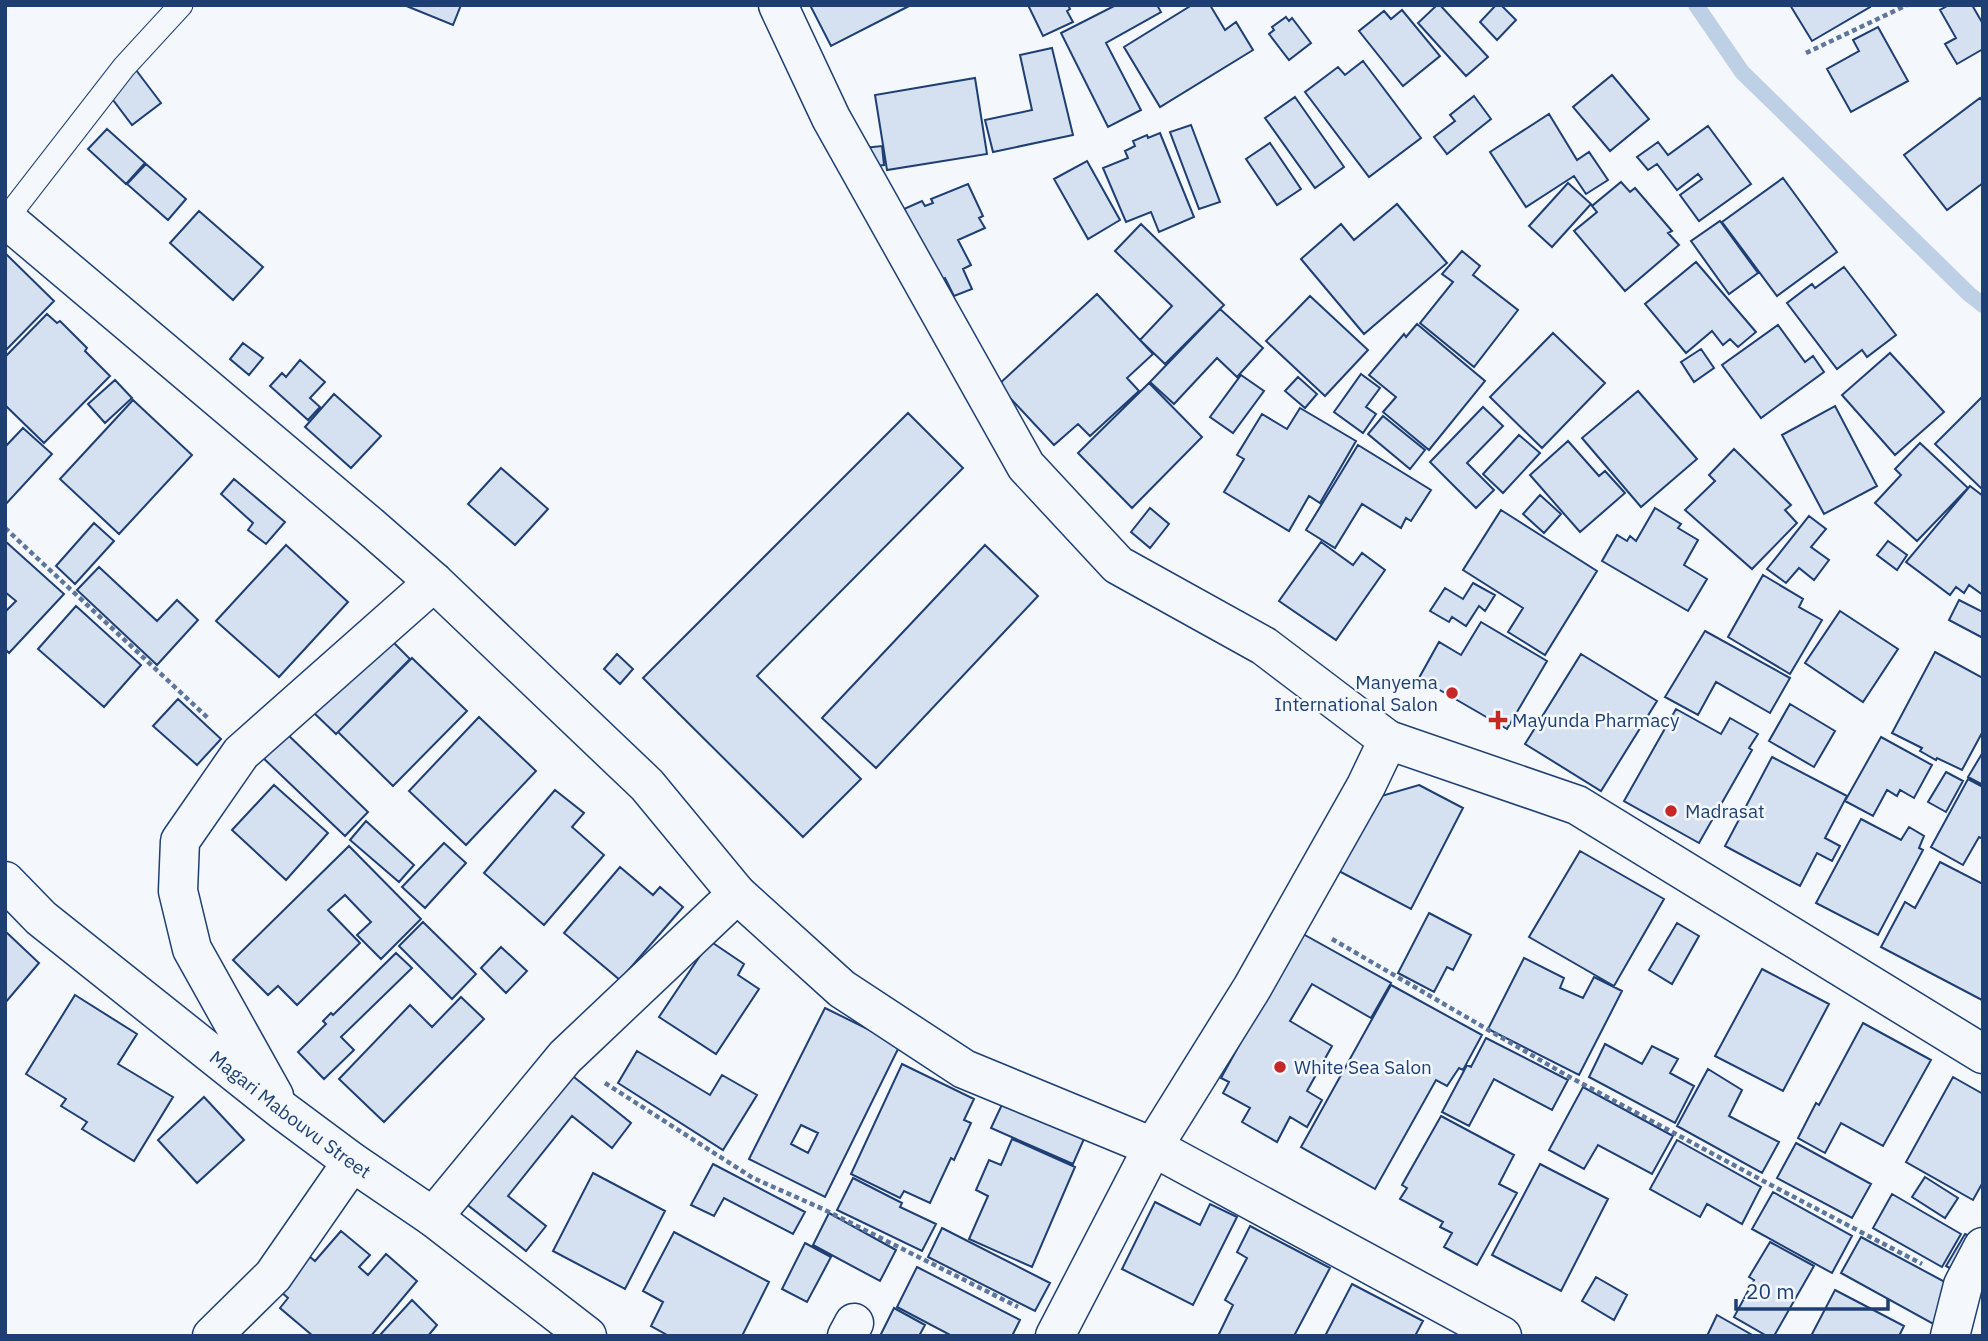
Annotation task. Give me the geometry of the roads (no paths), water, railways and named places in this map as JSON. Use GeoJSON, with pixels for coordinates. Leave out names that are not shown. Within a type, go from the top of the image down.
{"type":"FeatureCollection","features":[{"type":"Feature","properties":{"kind":"street"},"geometry":{"type":"LineString","coordinates":[[778,5],[831,118],[1026,466],[1118,565],[1264,646],[1388,740],[1577,805],[1983,1054]]}},
{"type":"Feature","properties":{"kind":"street"},"geometry":{"type":"LineString","coordinates":[[6,219],[434,582],[647,785],[737,894],[842,989],[964,1069],[1153,1147],[1502,1336]]}},
{"type":"Feature","properties":{"kind":"street"},"geometry":{"type":"LineString","coordinates":[[282,1110],[192,949],[178,891],[180,841],[241,753],[434,582]]}},
{"type":"Feature","properties":{"kind":"street"},"geometry":{"type":"LineString","coordinates":[[1057,1332],[1153,1147],[1252,988],[1366,786],[1388,740]]}},
{"type":"Feature","properties":{"kind":"street","name":"Magari Mabouvu Street"},"geometry":{"type":"LineString","coordinates":[[5,881],[41,918],[282,1110],[433,1217],[587,1336]]}},
{"type":"Feature","properties":{"kind":"street"},"geometry":{"type":"LineString","coordinates":[[433,1217],[565,1057],[737,894]]}},
{"type":"Feature","properties":{"kind":"street"},"geometry":{"type":"LineString","coordinates":[[212,1336],[273,1276],[352,1161]]}},
{"type":"Feature","properties":{"kind":"street"},"geometry":{"type":"LineString","coordinates":[[1950,1336],[1963,1285],[1983,1247]]}},
{"type":"Feature","properties":{"kind":"lane"},"geometry":{"type":"LineString","coordinates":[[6,219],[124,67],[181,5]]}},
{"type":"Feature","properties":{"kind":"waterway"},"geometry":{"type":"LineString","coordinates":[[1696,5],[1742,72],[1983,305]]}},
{"type":"Feature","properties":{"kind":"place","name":"Manyema International Salon"},"geometry":{"type":"Point","coordinates":[1452,693]}},
{"type":"Feature","properties":{"kind":"place","name":"Mayunda Pharmacy"},"geometry":{"type":"Point","coordinates":[1498,720]}},
{"type":"Feature","properties":{"kind":"place","name":"Madrasat"},"geometry":{"type":"Point","coordinates":[1671,811]}},
{"type":"Feature","properties":{"kind":"place","name":"White Sea Salon"},"geometry":{"type":"Point","coordinates":[1280,1067]}}]}
